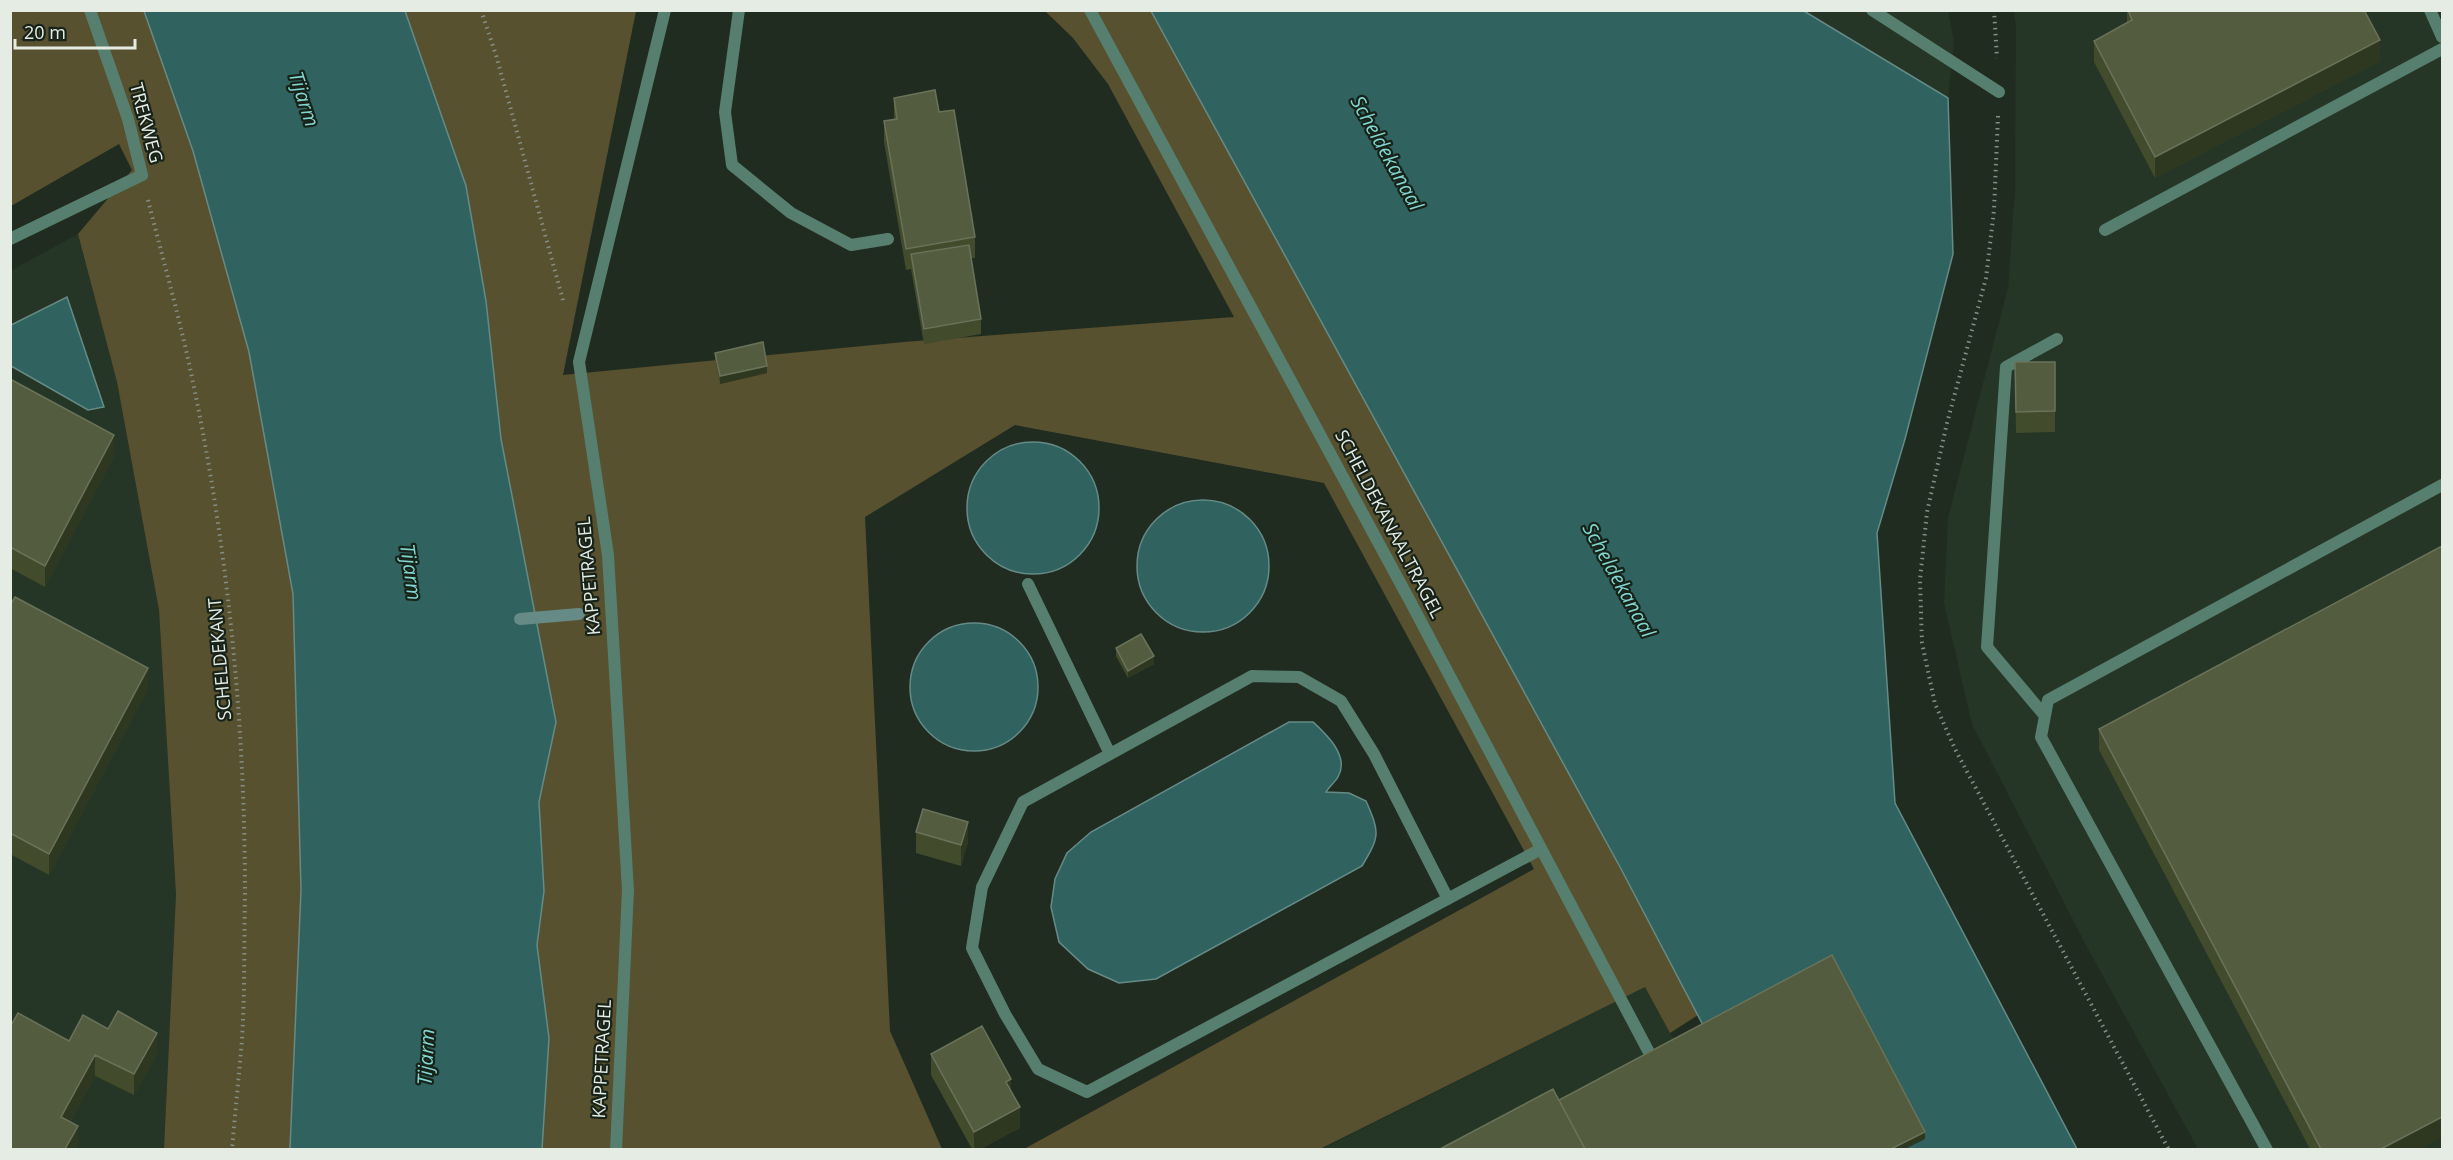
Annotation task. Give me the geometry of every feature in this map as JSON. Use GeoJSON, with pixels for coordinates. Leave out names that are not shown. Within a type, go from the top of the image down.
{"type":"FeatureCollection","features":[{"type":"Feature","properties":{"kind":"street","name":"TREKWEG"},"geometry":{"type":"LineString","coordinates":[[10,239],[142,175],[129,119],[90,10]]}},
{"type":"Feature","properties":{"kind":"street","name":"KAPPETRAGEL"},"geometry":{"type":"LineString","coordinates":[[616,1149],[628,890],[608,555],[579,362],[664,10]]}},
{"type":"Feature","properties":{"kind":"street"},"geometry":{"type":"LineString","coordinates":[[739,10],[725,112],[732,165],[791,213],[851,245],[888,239]]}},
{"type":"Feature","properties":{"kind":"street","name":"SCHELDEKANAALTRAGEL"},"geometry":{"type":"LineString","coordinates":[[1090,10],[1410,601],[1652,1058]]}},
{"type":"Feature","properties":{"kind":"street"},"geometry":{"type":"LineString","coordinates":[[1872,10],[1999,92]]}},
{"type":"Feature","properties":{"kind":"street"},"geometry":{"type":"LineString","coordinates":[[2430,10],[2442,37]]}},
{"type":"Feature","properties":{"kind":"street"},"geometry":{"type":"LineString","coordinates":[[2105,230],[2442,49]]}},
{"type":"Feature","properties":{"kind":"street"},"geometry":{"type":"LineString","coordinates":[[2045,716],[1987,647],[2006,367],[2057,339]]}},
{"type":"Feature","properties":{"kind":"street"},"geometry":{"type":"LineString","coordinates":[[2267,1149],[2042,737],[2048,700],[2442,485]]}},
{"type":"Feature","properties":{"kind":"street"},"geometry":{"type":"LineString","coordinates":[[1028,584],[1110,754]]}},
{"type":"Feature","properties":{"kind":"street"},"geometry":{"type":"LineString","coordinates":[[1448,899],[1374,754],[1341,701],[1299,677],[1252,676],[1023,802],[982,887],[972,948],[1005,1014],[1038,1069],[1087,1092],[1448,899],[1541,849]]}},
{"type":"Feature","properties":{"kind":"path"},"geometry":{"type":"LineString","coordinates":[[481,10],[496,56],[564,304]]}},
{"type":"Feature","properties":{"kind":"path"},"geometry":{"type":"LineString","coordinates":[[1994,10],[1999,92]]}},
{"type":"Feature","properties":{"kind":"path","name":"SCHELDEKANT"},"geometry":{"type":"LineString","coordinates":[[142,175],[190,368],[213,498],[229,603],[237,676],[245,823],[245,965],[242,1039],[232,1149]]}},
{"type":"Feature","properties":{"kind":"shaded area"},"geometry":{"type":"Polygon","coordinates":[[[11,11],[144,11],[193,151],[249,352],[293,594],[301,890],[290,1149],[164,1149],[176,894],[159,610],[117,382],[78,234],[132,170],[119,144],[11,206],[11,11]]]}},
{"type":"Feature","properties":{"kind":"shaded area"},"geometry":{"type":"Polygon","coordinates":[[[405,11],[636,11],[563,375],[904,342],[1234,317],[1108,84],[1073,38],[1045,11],[1151,11],[1620,867],[1698,1015],[1670,1033],[1645,987],[1320,1149],[1024,1149],[1534,869],[1324,483],[1015,425],[865,517],[890,1031],[942,1149],[542,1149],[549,1038],[537,945],[544,891],[539,802],[556,722],[501,439],[486,301],[466,186],[405,11]]]}},
{"type":"Feature","properties":{"kind":"shaded area"},"geometry":{"type":"Polygon","coordinates":[[[1804,11],[1948,11],[1954,42],[1948,98],[1804,11]]]}},
{"type":"Feature","properties":{"kind":"shaded area"},"geometry":{"type":"Polygon","coordinates":[[[2014,11],[2442,11],[2442,1149],[2198,1149],[2085,943],[1972,724],[1944,603],[1948,518],[2008,288],[2015,191],[2016,25],[2014,11]]]}},
{"type":"Feature","properties":{"kind":"shaded area"},"geometry":{"type":"Polygon","coordinates":[[[78,234],[117,382],[159,610],[176,894],[164,1149],[11,1149],[10,271],[78,234]]]}},
{"type":"Feature","properties":{"kind":"shaded area"},"geometry":{"type":"Polygon","coordinates":[[[1645,987],[1734,1149],[1320,1150],[1645,987]]]}},
{"type":"Feature","properties":{"kind":"water","name":"Tijarm"},"geometry":{"type":"Polygon","coordinates":[[[144,11],[405,11],[466,186],[486,301],[501,439],[556,722],[539,802],[544,891],[537,945],[549,1038],[542,1149],[290,1149],[301,890],[293,594],[249,352],[193,151],[144,11]]]}},
{"type":"Feature","properties":{"kind":"water","name":"Scheldekanaal"},"geometry":{"type":"Polygon","coordinates":[[[1151,11],[1804,11],[1948,98],[1953,254],[1905,439],[1877,533],[1895,803],[2077,1149],[1768,1149],[1620,867],[1151,11]]]}},
{"type":"Feature","properties":{"kind":"water"},"geometry":{"type":"Polygon","coordinates":[[[67,297],[104,407],[88,410],[11,366],[11,325],[67,297]]]}},
{"type":"Feature","properties":{"kind":"water"},"geometry":{"type":"Polygon","coordinates":[[[1033,442],[1058,447],[1080,461],[1094,483],[1099,508],[1094,533],[1080,555],[1058,569],[1033,574],[1008,569],[986,555],[972,533],[967,508],[972,483],[986,461],[1008,447],[1033,442]]]}},
{"type":"Feature","properties":{"kind":"water"},"geometry":{"type":"Polygon","coordinates":[[[1203,500],[1228,505],[1250,519],[1264,541],[1269,566],[1264,591],[1250,613],[1228,627],[1203,632],[1178,627],[1156,613],[1142,591],[1137,566],[1142,541],[1156,519],[1178,505],[1203,500]]]}},
{"type":"Feature","properties":{"kind":"water"},"geometry":{"type":"Polygon","coordinates":[[[974,623],[999,628],[1019,642],[1033,662],[1038,687],[1033,712],[1019,732],[999,746],[974,751],[949,746],[929,732],[915,712],[910,687],[915,662],[929,642],[949,628],[974,623]]]}},
{"type":"Feature","properties":{"kind":"water"},"geometry":{"type":"Polygon","coordinates":[[[1289,722],[1313,722],[1335,746],[1341,761],[1341,769],[1338,777],[1326,792],[1349,793],[1366,801],[1374,820],[1376,834],[1372,848],[1362,866],[1156,979],[1119,983],[1088,969],[1059,942],[1051,907],[1055,879],[1067,853],[1091,832],[1289,722]]]}},
{"type":"Feature","properties":{"kind":"building"},"geometry":{"type":"Polygon","coordinates":[[[2128,10],[2364,10],[2380,40],[2155,157],[2094,41],[2132,20],[2128,10]]]}},
{"type":"Feature","properties":{"kind":"building"},"geometry":{"type":"Polygon","coordinates":[[[935,90],[939,112],[954,110],[975,237],[906,249],[884,121],[897,119],[894,98],[935,90]]]}},
{"type":"Feature","properties":{"kind":"building"},"geometry":{"type":"Polygon","coordinates":[[[969,245],[981,319],[924,329],[911,254],[969,245]]]}},
{"type":"Feature","properties":{"kind":"building"},"geometry":{"type":"Polygon","coordinates":[[[763,342],[767,366],[720,376],[715,353],[763,342]]]}},
{"type":"Feature","properties":{"kind":"building"},"geometry":{"type":"Polygon","coordinates":[[[2015,362],[2055,362],[2055,411],[2016,412],[2015,362]]]}},
{"type":"Feature","properties":{"kind":"building"},"geometry":{"type":"Polygon","coordinates":[[[10,379],[114,435],[45,566],[10,547],[10,379]]]}},
{"type":"Feature","properties":{"kind":"building"},"geometry":{"type":"Polygon","coordinates":[[[2442,546],[2442,1117],[2381,1149],[2321,1149],[2099,729],[2442,546]]]}},
{"type":"Feature","properties":{"kind":"building"},"geometry":{"type":"Polygon","coordinates":[[[15,597],[148,668],[49,854],[10,833],[10,606],[15,597]]]}},
{"type":"Feature","properties":{"kind":"building"},"geometry":{"type":"Polygon","coordinates":[[[1141,634],[1154,656],[1128,671],[1116,648],[1141,634]]]}},
{"type":"Feature","properties":{"kind":"building"},"geometry":{"type":"Polygon","coordinates":[[[923,809],[968,822],[961,845],[916,832],[923,809]]]}},
{"type":"Feature","properties":{"kind":"building"},"geometry":{"type":"Polygon","coordinates":[[[1832,955],[1925,1132],[1891,1149],[1585,1149],[1559,1100],[1832,955]]]}},
{"type":"Feature","properties":{"kind":"building"},"geometry":{"type":"Polygon","coordinates":[[[118,1011],[157,1033],[134,1074],[95,1055],[61,1117],[78,1126],[65,1149],[10,1149],[10,1027],[18,1013],[69,1041],[83,1015],[108,1029],[118,1011]]]}},
{"type":"Feature","properties":{"kind":"building"},"geometry":{"type":"Polygon","coordinates":[[[982,1026],[1011,1079],[1006,1082],[1020,1107],[974,1132],[931,1054],[982,1026]]]}},
{"type":"Feature","properties":{"kind":"building"},"geometry":{"type":"Polygon","coordinates":[[[1553,1089],[1585,1149],[1440,1149],[1553,1089]]]}},
{"type":"Feature","properties":{"kind":"waterway"},"geometry":{"type":"LineString","coordinates":[[520,619],[579,614]]}}]}
